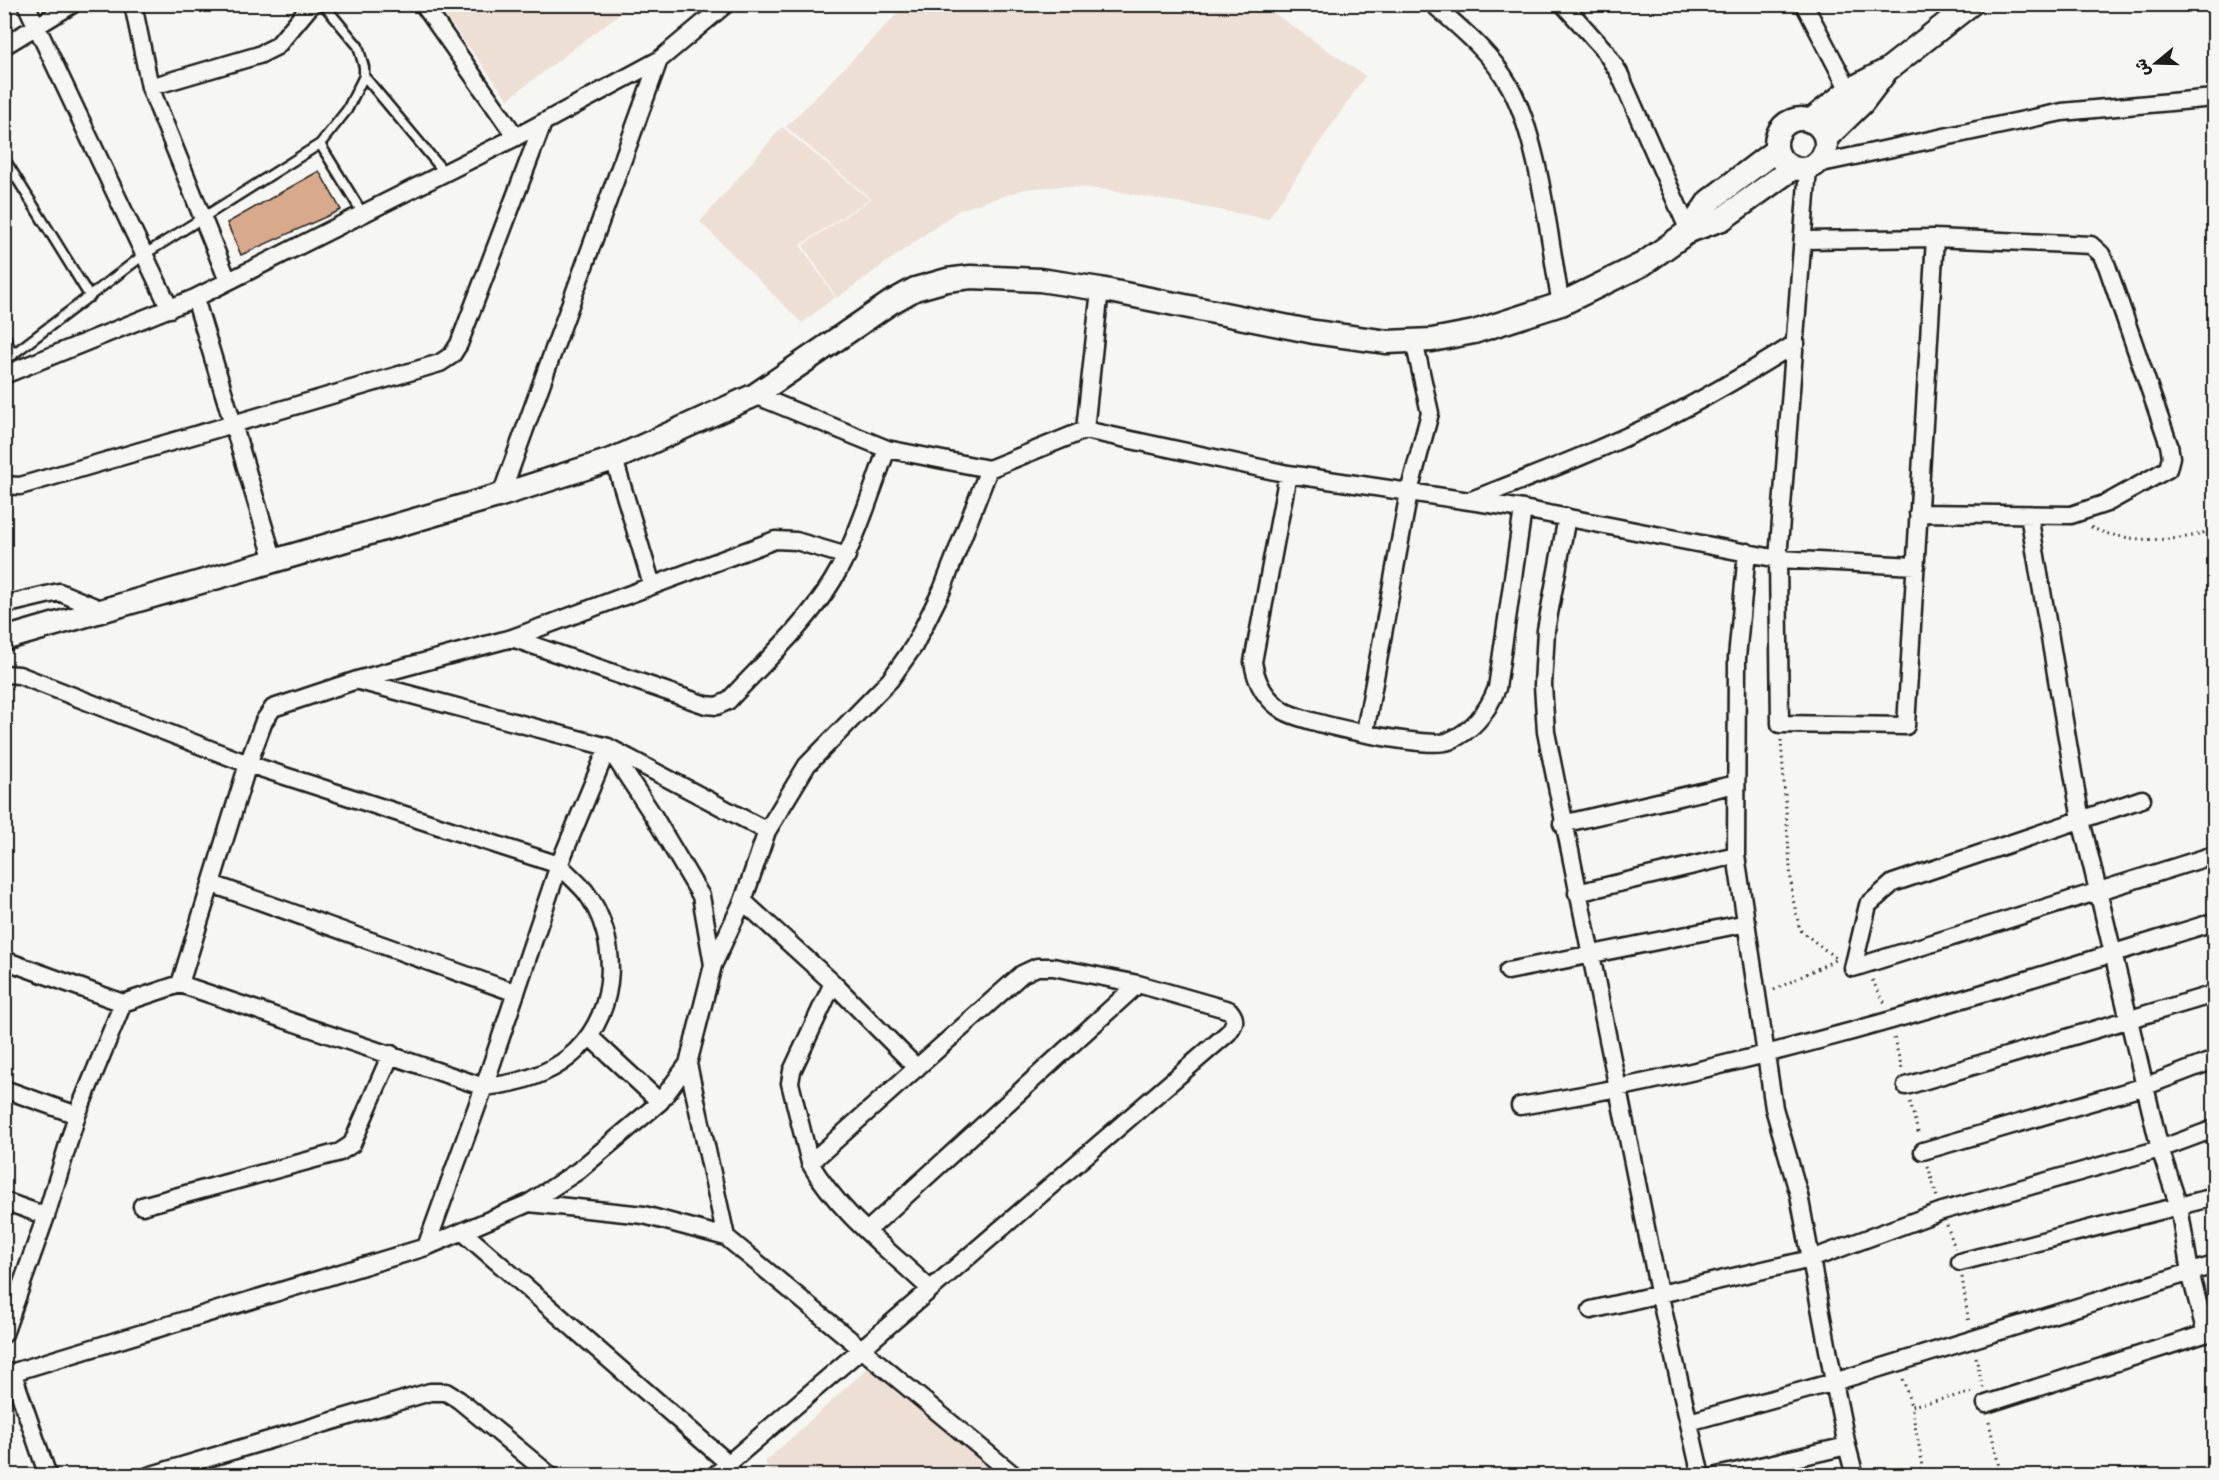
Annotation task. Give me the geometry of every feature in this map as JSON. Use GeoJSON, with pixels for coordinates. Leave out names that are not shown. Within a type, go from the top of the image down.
{"type":"FeatureCollection","features":[{"type":"Feature","properties":{"kind":"main road"},"geometry":{"type":"LineString","coordinates":[[1810,121],[1849,90],[1887,70],[1971,4]]}},
{"type":"Feature","properties":{"kind":"main road"},"geometry":{"type":"LineString","coordinates":[[1826,138],[1862,103],[1887,70]]}},
{"type":"Feature","properties":{"kind":"main road"},"geometry":{"type":"LineString","coordinates":[[4,639],[501,495],[614,459],[755,395],[890,303],[915,289],[947,280],[971,277],[1040,280],[1100,289],[1314,332],[1387,342],[1414,341],[1474,332],[1561,304],[1643,264],[1689,231],[1722,219],[1806,167],[1826,148],[1826,138],[1820,128],[1802,119],[1785,125],[1779,132],[1776,150],[1782,161],[1806,167]]}},
{"type":"Feature","properties":{"kind":"main road"},"geometry":{"type":"LineString","coordinates":[[1689,231],[1709,201],[1776,150]]}},
{"type":"Feature","properties":{"kind":"street"},"geometry":{"type":"LineString","coordinates":[[26,4],[170,309]]}},
{"type":"Feature","properties":{"kind":"street"},"geometry":{"type":"LineString","coordinates":[[4,46],[74,4]]}},
{"type":"Feature","properties":{"kind":"street"},"geometry":{"type":"LineString","coordinates":[[133,4],[150,87],[228,281]]}},
{"type":"Feature","properties":{"kind":"street"},"geometry":{"type":"LineString","coordinates":[[150,87],[259,55],[277,46],[312,4]]}},
{"type":"Feature","properties":{"kind":"street"},"geometry":{"type":"LineString","coordinates":[[423,4],[516,137]]}},
{"type":"Feature","properties":{"kind":"street"},"geometry":{"type":"LineString","coordinates":[[4,375],[195,298],[516,137],[659,60],[726,4]]}},
{"type":"Feature","properties":{"kind":"street"},"geometry":{"type":"LineString","coordinates":[[1433,4],[1493,62],[1509,85],[1524,126],[1540,185],[1561,304]]}},
{"type":"Feature","properties":{"kind":"street"},"geometry":{"type":"LineString","coordinates":[[1563,4],[1605,51],[1619,74],[1689,231]]}},
{"type":"Feature","properties":{"kind":"street"},"geometry":{"type":"LineString","coordinates":[[1803,4],[1849,90]]}},
{"type":"Feature","properties":{"kind":"street"},"geometry":{"type":"LineString","coordinates":[[501,495],[659,60]]}},
{"type":"Feature","properties":{"kind":"street"},"geometry":{"type":"LineString","coordinates":[[1935,238],[1906,726],[1780,724],[1778,559],[1805,240],[1806,167],[2062,112],[2214,98]]}},
{"type":"Feature","properties":{"kind":"street"},"geometry":{"type":"LineString","coordinates":[[4,485],[20,486],[440,363],[452,355],[459,344],[543,123]]}},
{"type":"Feature","properties":{"kind":"street"},"geometry":{"type":"LineString","coordinates":[[1805,240],[1935,238],[2091,245],[2101,254],[2169,445],[2168,468],[2157,477],[2108,503],[2071,516],[1918,513]]}},
{"type":"Feature","properties":{"kind":"street"},"geometry":{"type":"LineString","coordinates":[[1085,430],[1100,289]]}},
{"type":"Feature","properties":{"kind":"street"},"geometry":{"type":"LineString","coordinates":[[195,298],[274,561]]}},
{"type":"Feature","properties":{"kind":"street"},"geometry":{"type":"LineString","coordinates":[[1365,732],[1409,492],[1430,413],[1429,397],[1414,341]]}},
{"type":"Feature","properties":{"kind":"street"},"geometry":{"type":"LineString","coordinates":[[1468,502],[1601,448],[1664,419],[1727,386],[1796,343]]}},
{"type":"Feature","properties":{"kind":"street"},"geometry":{"type":"LineString","coordinates":[[755,395],[887,449],[988,469],[1085,430],[1288,474],[1523,509],[1778,559],[1916,566]]}},
{"type":"Feature","properties":{"kind":"street"},"geometry":{"type":"LineString","coordinates":[[512,638],[706,705],[717,706],[728,701],[814,608],[846,556],[887,449]]}},
{"type":"Feature","properties":{"kind":"street"},"geometry":{"type":"LineString","coordinates":[[614,459],[652,585]]}},
{"type":"Feature","properties":{"kind":"street"},"geometry":{"type":"LineString","coordinates":[[48,1476],[9,1375],[426,1247],[462,1232],[529,1203],[578,1171],[660,1102],[688,1064],[714,965],[743,901],[767,831],[807,765],[890,680],[914,646],[942,590],[988,469]]}},
{"type":"Feature","properties":{"kind":"street"},"geometry":{"type":"LineString","coordinates":[[1288,474],[1253,662],[1256,679],[1266,695],[1283,710],[1305,721],[1409,742],[1448,742],[1481,719],[1490,706],[1497,688],[1523,509]]}},
{"type":"Feature","properties":{"kind":"street"},"geometry":{"type":"LineString","coordinates":[[1984,1397],[2210,1333],[2190,1272],[2179,1207],[2160,1149],[2081,820],[2029,515]]}},
{"type":"Feature","properties":{"kind":"street"},"geometry":{"type":"LineString","coordinates":[[1567,517],[1546,630],[1543,685],[1545,732],[1659,1292],[1701,1476]]}},
{"type":"Feature","properties":{"kind":"street"},"geometry":{"type":"LineString","coordinates":[[180,984],[248,764],[264,720],[273,708],[357,680],[512,638],[775,540],[796,542],[846,556]]}},
{"type":"Feature","properties":{"kind":"street"},"geometry":{"type":"LineString","coordinates":[[1746,552],[1737,658],[1736,855],[1774,1108],[1798,1195],[1834,1382],[1855,1476]]}},
{"type":"Feature","properties":{"kind":"street"},"geometry":{"type":"LineString","coordinates":[[4,605],[58,591],[102,610]]}},
{"type":"Feature","properties":{"kind":"street"},"geometry":{"type":"LineString","coordinates":[[4,674],[19,675],[248,764],[559,865],[586,892],[602,925],[610,954],[611,982],[589,1036],[575,1052],[545,1070],[513,1084],[484,1087],[180,984],[123,1003],[4,960]]}},
{"type":"Feature","properties":{"kind":"street"},"geometry":{"type":"LineString","coordinates":[[357,680],[608,747],[767,831]]}},
{"type":"Feature","properties":{"kind":"street"},"geometry":{"type":"LineString","coordinates":[[426,1247],[484,1087],[559,865],[608,747]]}},
{"type":"Feature","properties":{"kind":"street"},"geometry":{"type":"LineString","coordinates":[[608,747],[653,815],[701,896],[714,965]]}},
{"type":"Feature","properties":{"kind":"street"},"geometry":{"type":"LineString","coordinates":[[1562,824],[1736,784]]}},
{"type":"Feature","properties":{"kind":"street"},"geometry":{"type":"LineString","coordinates":[[1853,968],[1868,905],[1893,883],[2142,799]]}},
{"type":"Feature","properties":{"kind":"street"},"geometry":{"type":"LineString","coordinates":[[1577,893],[1736,855]]}},
{"type":"Feature","properties":{"kind":"street"},"geometry":{"type":"LineString","coordinates":[[1853,968],[2214,855]]}},
{"type":"Feature","properties":{"kind":"street"},"geometry":{"type":"LineString","coordinates":[[212,884],[516,993]]}},
{"type":"Feature","properties":{"kind":"street"},"geometry":{"type":"LineString","coordinates":[[743,901],[833,983],[917,1068]]}},
{"type":"Feature","properties":{"kind":"street"},"geometry":{"type":"LineString","coordinates":[[1520,1106],[1617,1090],[1767,1056],[1890,1022],[2214,922]]}},
{"type":"Feature","properties":{"kind":"street"},"geometry":{"type":"LineString","coordinates":[[1508,970],[1589,956],[1747,923]]}},
{"type":"Feature","properties":{"kind":"street"},"geometry":{"type":"LineString","coordinates":[[714,1476],[730,1469],[860,1350],[1228,1033],[1234,1024],[1234,1016],[1229,1010],[1138,984],[1053,967],[1037,967],[1022,974],[810,1163]]}},
{"type":"Feature","properties":{"kind":"street"},"geometry":{"type":"LineString","coordinates":[[833,983],[792,1071],[790,1083],[810,1163],[837,1202],[930,1289]]}},
{"type":"Feature","properties":{"kind":"street"},"geometry":{"type":"LineString","coordinates":[[867,1230],[1138,984]]}},
{"type":"Feature","properties":{"kind":"street"},"geometry":{"type":"LineString","coordinates":[[1906,1086],[2214,994]]}},
{"type":"Feature","properties":{"kind":"street"},"geometry":{"type":"LineString","coordinates":[[4,1334],[46,1216],[77,1115],[123,1003]]}},
{"type":"Feature","properties":{"kind":"street"},"geometry":{"type":"LineString","coordinates":[[589,1036],[660,1102]]}},
{"type":"Feature","properties":{"kind":"street"},"geometry":{"type":"LineString","coordinates":[[142,1206],[340,1152],[352,1144],[391,1054]]}},
{"type":"Feature","properties":{"kind":"street"},"geometry":{"type":"LineString","coordinates":[[1923,1151],[2146,1086],[2214,1060]]}},
{"type":"Feature","properties":{"kind":"street"},"geometry":{"type":"LineString","coordinates":[[688,1064],[726,1237]]}},
{"type":"Feature","properties":{"kind":"street"},"geometry":{"type":"LineString","coordinates":[[4,1089],[77,1115]]}},
{"type":"Feature","properties":{"kind":"street"},"geometry":{"type":"LineString","coordinates":[[1591,1310],[1659,1292],[1811,1258],[1942,1211],[2160,1149],[2214,1129]]}},
{"type":"Feature","properties":{"kind":"street"},"geometry":{"type":"LineString","coordinates":[[1960,1262],[2214,1197]]}},
{"type":"Feature","properties":{"kind":"street"},"geometry":{"type":"LineString","coordinates":[[4,1201],[46,1216]]}},
{"type":"Feature","properties":{"kind":"street"},"geometry":{"type":"LineString","coordinates":[[529,1203],[645,1215],[726,1237],[1015,1476]]}},
{"type":"Feature","properties":{"kind":"street"},"geometry":{"type":"LineString","coordinates":[[462,1232],[730,1469]]}},
{"type":"Feature","properties":{"kind":"street"},"geometry":{"type":"LineString","coordinates":[[1689,1422],[1834,1382],[2214,1264]]}},
{"type":"Feature","properties":{"kind":"street"},"geometry":{"type":"LineString","coordinates":[[148,1476],[430,1392],[446,1392],[459,1400],[551,1476]]}},
{"type":"Feature","properties":{"kind":"street"},"geometry":{"type":"LineString","coordinates":[[1717,1476],[1847,1446]]}},
{"type":"Feature","properties":{"kind":"lane"},"geometry":{"type":"LineString","coordinates":[[4,361],[146,254],[320,144],[347,110],[364,76],[358,46],[323,4]]}},
{"type":"Feature","properties":{"kind":"lane"},"geometry":{"type":"LineString","coordinates":[[364,76],[445,173]]}},
{"type":"Feature","properties":{"kind":"lane"},"geometry":{"type":"LineString","coordinates":[[320,144],[363,214]]}},
{"type":"Feature","properties":{"kind":"lane"},"geometry":{"type":"LineString","coordinates":[[4,158],[90,297]]}},
{"type":"Feature","properties":{"kind":"lane"},"geometry":{"type":"LineString","coordinates":[[4,334],[13,355]]}},
{"type":"Feature","properties":{"kind":"path"},"geometry":{"type":"LineString","coordinates":[[2071,516],[2099,531],[2119,536],[2176,539],[2203,535],[2214,528]]}},
{"type":"Feature","properties":{"kind":"path"},"geometry":{"type":"LineString","coordinates":[[1780,724],[1792,895],[1800,930],[1836,959],[1868,976],[1879,988],[1923,1151],[1960,1262],[1972,1339],[2001,1476]]}},
{"type":"Feature","properties":{"kind":"path"},"geometry":{"type":"LineString","coordinates":[[1759,997],[1836,959]]}},
{"type":"Feature","properties":{"kind":"path"},"geometry":{"type":"LineString","coordinates":[[1898,1362],[1911,1406],[1925,1476]]}},
{"type":"Feature","properties":{"kind":"path"},"geometry":{"type":"LineString","coordinates":[[1911,1406],[1984,1397]]}},
{"type":"Feature","properties":{"kind":"path"},"geometry":{"type":"LineString","coordinates":[[1897,1476],[1923,1468]]}},
{"type":"Feature","properties":{"kind":"shaded area"},"geometry":{"type":"Polygon","coordinates":[[[437,5],[631,5],[508,99],[437,5]]]}},
{"type":"Feature","properties":{"kind":"shaded area"},"geometry":{"type":"Polygon","coordinates":[[[906,5],[1262,5],[1365,76],[1268,219],[1110,190],[1063,186],[1025,189],[959,210],[837,298],[803,245],[871,199],[786,127],[906,5]]]}},
{"type":"Feature","properties":{"kind":"shaded area"},"geometry":{"type":"Polygon","coordinates":[[[782,127],[869,199],[800,245],[835,297],[802,323],[700,222],[782,127]]]}},
{"type":"Feature","properties":{"kind":"shaded area"},"geometry":{"type":"Polygon","coordinates":[[[870,1366],[1005,1475],[772,1475],[765,1462],[870,1366]]]}},
{"type":"Feature","properties":{"kind":"building"},"geometry":{"type":"Polygon","coordinates":[[[319,171],[341,210],[241,255],[227,223],[319,171]]]}}]}
